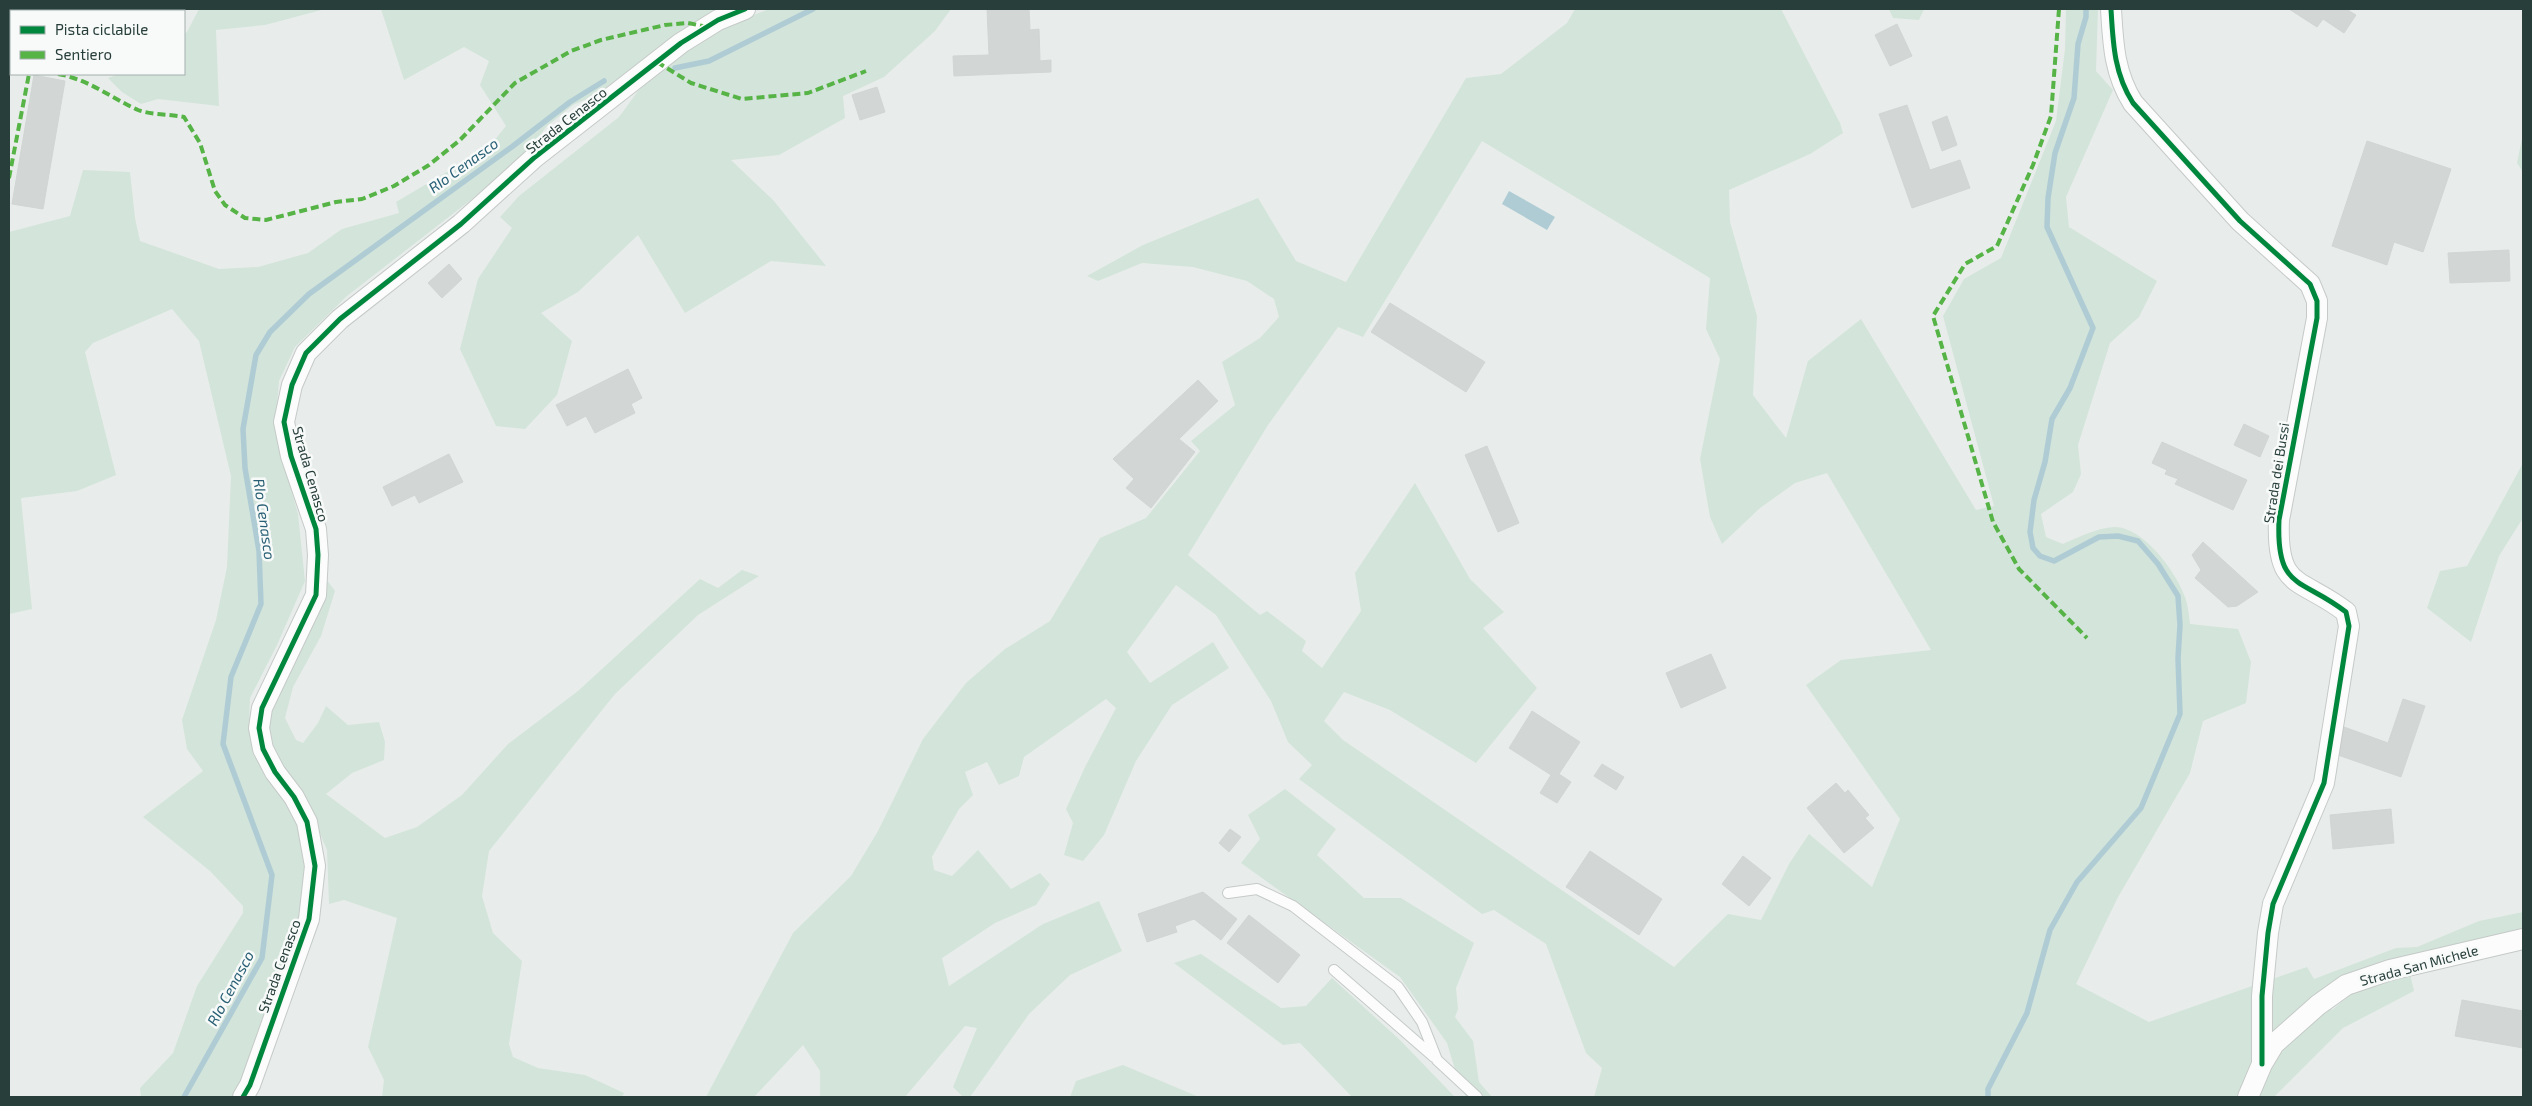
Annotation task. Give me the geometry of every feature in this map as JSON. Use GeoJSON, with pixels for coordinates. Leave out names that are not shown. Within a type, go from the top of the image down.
{"type":"FeatureCollection","features":[{"type":"Feature","properties":{"kind":"street","name":"Strada Cenasco"},"geometry":{"type":"LineString","coordinates":[[243,1097],[250,1085],[309,919],[315,866],[307,822],[294,796],[271,764],[263,749],[259,728],[262,708],[316,595],[318,555],[316,529],[291,456],[284,422],[292,385],[306,353],[340,319],[461,224],[543,151],[681,43],[718,20],[745,9]]}},
{"type":"Feature","properties":{"kind":"street","name":"Strada dei Bussi"},"geometry":{"type":"LineString","coordinates":[[2110,9],[2114,59],[2122,86],[2133,103],[2240,221],[2310,284],[2317,300],[2316,327],[2278,520],[2278,546],[2284,567],[2292,579],[2346,612],[2349,626],[2324,783],[2274,904],[2268,933],[2262,996],[2262,1064]]}},
{"type":"Feature","properties":{"kind":"street","name":"Strada San Michele"},"geometry":{"type":"LineString","coordinates":[[2248,1097],[2262,1064],[2274,1044],[2346,985],[2390,970],[2523,938]]}},
{"type":"Feature","properties":{"kind":"lane"},"geometry":{"type":"LineString","coordinates":[[1228,893],[1257,888],[1293,906],[1398,987],[1422,1022],[1437,1060]]}},
{"type":"Feature","properties":{"kind":"lane"},"geometry":{"type":"LineString","coordinates":[[1334,970],[1477,1097]]}},
{"type":"Feature","properties":{"kind":"green space"},"geometry":{"type":"Polygon","coordinates":[[[199,9],[325,9],[265,25],[216,30],[219,106],[158,99],[141,104],[122,92],[108,78],[116,75],[185,75],[185,33],[199,9]]]}},
{"type":"Feature","properties":{"kind":"green space"},"geometry":{"type":"Polygon","coordinates":[[[381,9],[726,9],[612,88],[573,105],[546,127],[528,151],[472,199],[347,296],[295,347],[279,381],[275,432],[298,514],[305,581],[277,645],[250,698],[249,727],[300,825],[308,867],[304,914],[236,1097],[141,1097],[140,1088],[173,1053],[197,986],[243,913],[243,906],[210,871],[143,817],[203,771],[187,749],[182,720],[216,620],[227,567],[231,476],[199,341],[172,309],[93,343],[85,352],[116,475],[77,491],[21,498],[32,609],[9,614],[9,232],[70,216],[83,170],[130,172],[135,218],[140,241],[219,269],[258,267],[308,253],[342,229],[399,213],[396,202],[489,147],[506,126],[480,85],[489,61],[464,47],[404,80],[381,9]]]}},
{"type":"Feature","properties":{"kind":"green space"},"geometry":{"type":"Polygon","coordinates":[[[769,9],[951,9],[935,31],[884,77],[843,96],[845,118],[779,155],[731,160],[774,201],[826,266],[771,261],[685,313],[638,235],[578,292],[541,313],[572,341],[557,395],[525,429],[496,426],[460,349],[478,279],[512,228],[500,217],[519,196],[619,117],[638,91],[677,56],[720,28],[769,9]]]}},
{"type":"Feature","properties":{"kind":"green space"},"geometry":{"type":"Polygon","coordinates":[[[1575,9],[1781,9],[1840,123],[1843,133],[1810,154],[1729,190],[1730,222],[1757,316],[1753,395],[1786,438],[1808,361],[1861,319],[1976,510],[1994,506],[1943,316],[1964,279],[2001,258],[2056,121],[2065,49],[2066,9],[2098,9],[2096,71],[2113,90],[2066,197],[2069,227],[2157,281],[2139,317],[2110,343],[2078,445],[2081,474],[2073,492],[2041,514],[2046,537],[2063,544],[2095,531],[2114,527],[2136,534],[2147,542],[2175,576],[2186,600],[2190,624],[2238,629],[2251,662],[2246,703],[2203,721],[2190,773],[2117,899],[2076,984],[2149,1022],[2307,967],[2314,979],[2396,948],[2417,947],[2479,921],[2523,912],[2523,930],[2322,993],[2332,1010],[2351,994],[2410,974],[2414,991],[2343,1028],[2274,1097],[1594,1097],[1602,1068],[1586,1053],[1546,944],[1494,910],[1482,914],[1299,779],[1312,765],[1288,742],[1271,701],[1216,615],[1176,585],[1127,652],[1150,683],[1213,642],[1229,668],[1172,705],[1136,761],[1104,835],[1083,861],[1064,855],[1073,823],[1066,809],[1085,767],[1116,708],[1106,699],[1024,757],[1019,776],[999,785],[987,762],[965,772],[973,795],[959,809],[932,857],[934,870],[952,876],[978,850],[1011,889],[1040,873],[1050,884],[1036,905],[995,923],[942,958],[949,986],[1043,924],[1099,901],[1122,951],[1070,975],[1029,1014],[970,1097],[963,1097],[953,1087],[977,1028],[965,1026],[905,1097],[820,1097],[820,1071],[803,1045],[754,1097],[706,1097],[793,933],[851,876],[878,831],[923,739],[966,683],[1005,649],[1050,621],[1100,538],[1146,518],[1200,451],[1191,441],[1235,405],[1222,362],[1260,338],[1279,317],[1274,299],[1247,281],[1193,267],[1142,263],[1098,281],[1087,276],[1143,245],[1258,198],[1296,261],[1346,282],[1466,78],[1501,74],[1567,23],[1575,9]],[[1482,141],[1363,337],[1338,327],[1268,425],[1188,555],[1260,615],[1267,611],[1306,641],[1302,651],[1322,668],[1361,611],[1355,573],[1415,483],[1470,579],[1504,612],[1483,628],[1537,688],[1476,763],[1390,710],[1344,692],[1324,721],[1343,740],[1674,967],[1728,914],[1761,920],[1789,864],[1809,834],[1872,887],[1900,819],[1806,685],[1841,660],[1931,650],[1827,473],[1795,483],[1760,508],[1722,544],[1710,517],[1700,459],[1720,359],[1706,329],[1710,278],[1482,141]]]}},
{"type":"Feature","properties":{"kind":"green space"},"geometry":{"type":"Polygon","coordinates":[[[1889,9],[1924,9],[1919,20],[1893,18],[1889,9]]]}},
{"type":"Feature","properties":{"kind":"green space"},"geometry":{"type":"Polygon","coordinates":[[[2523,134],[2523,172],[2517,163],[2523,134]]]}},
{"type":"Feature","properties":{"kind":"green space"},"geometry":{"type":"Polygon","coordinates":[[[2523,463],[2523,518],[2499,556],[2471,642],[2427,608],[2440,571],[2467,566],[2523,463]]]}},
{"type":"Feature","properties":{"kind":"green space"},"geometry":{"type":"Polygon","coordinates":[[[742,570],[759,576],[698,615],[615,694],[489,851],[482,896],[493,933],[522,961],[509,1044],[513,1057],[538,1068],[585,1075],[624,1093],[622,1097],[382,1097],[384,1080],[368,1047],[397,918],[344,900],[329,904],[327,850],[312,815],[290,781],[274,749],[269,723],[278,685],[324,576],[335,591],[321,636],[293,687],[285,718],[296,740],[303,743],[318,723],[326,706],[348,725],[379,722],[385,742],[384,760],[352,773],[326,794],[385,838],[417,827],[462,795],[508,744],[578,691],[700,579],[718,588],[742,570]]]}},
{"type":"Feature","properties":{"kind":"green space"},"geometry":{"type":"Polygon","coordinates":[[[1285,789],[1336,829],[1317,855],[1364,898],[1401,898],[1474,943],[1456,988],[1458,1009],[1455,1017],[1473,1041],[1479,1082],[1492,1097],[1466,1097],[1458,1079],[1447,1043],[1400,977],[1241,863],[1260,839],[1248,815],[1285,789]]]}},
{"type":"Feature","properties":{"kind":"green space"},"geometry":{"type":"Polygon","coordinates":[[[1201,954],[1281,1008],[1306,1006],[1332,978],[1400,1040],[1455,1097],[1352,1097],[1300,1043],[1283,1045],[1174,963],[1201,954]]]}},
{"type":"Feature","properties":{"kind":"green space"},"geometry":{"type":"Polygon","coordinates":[[[1123,1065],[1199,1097],[1070,1097],[1076,1081],[1123,1065]]]}},
{"type":"Feature","properties":{"kind":"water"},"geometry":{"type":"Polygon","coordinates":[[[1509,191],[1555,217],[1547,230],[1502,204],[1509,191]]]}},
{"type":"Feature","properties":{"kind":"building"},"geometry":{"type":"Polygon","coordinates":[[[987,9],[1029,9],[1030,30],[1039,29],[1040,61],[1051,60],[1051,72],[954,76],[953,56],[989,55],[987,9]]]}},
{"type":"Feature","properties":{"kind":"building"},"geometry":{"type":"Polygon","coordinates":[[[2289,9],[2346,9],[2356,15],[2344,33],[2323,19],[2317,27],[2289,9]]]}},
{"type":"Feature","properties":{"kind":"building"},"geometry":{"type":"Polygon","coordinates":[[[1897,24],[1912,56],[1890,66],[1875,35],[1897,24]]]}},
{"type":"Feature","properties":{"kind":"building"},"geometry":{"type":"Polygon","coordinates":[[[34,75],[65,81],[43,209],[12,204],[34,75]]]}},
{"type":"Feature","properties":{"kind":"building"},"geometry":{"type":"Polygon","coordinates":[[[877,87],[885,112],[860,120],[852,95],[877,87]]]}},
{"type":"Feature","properties":{"kind":"building"},"geometry":{"type":"Polygon","coordinates":[[[1907,105],[1930,170],[1960,160],[1970,188],[1912,208],[1879,114],[1907,105]]]}},
{"type":"Feature","properties":{"kind":"building"},"geometry":{"type":"Polygon","coordinates":[[[1947,116],[1957,145],[1942,151],[1932,122],[1947,116]]]}},
{"type":"Feature","properties":{"kind":"building"},"geometry":{"type":"Polygon","coordinates":[[[2367,141],[2451,169],[2423,252],[2394,242],[2387,265],[2332,246],[2367,141]]]}},
{"type":"Feature","properties":{"kind":"building"},"geometry":{"type":"Polygon","coordinates":[[[2509,250],[2510,281],[2450,283],[2448,253],[2509,250]]]}},
{"type":"Feature","properties":{"kind":"building"},"geometry":{"type":"Polygon","coordinates":[[[449,264],[462,279],[442,298],[428,283],[449,264]]]}},
{"type":"Feature","properties":{"kind":"building"},"geometry":{"type":"Polygon","coordinates":[[[1390,303],[1485,362],[1466,392],[1371,332],[1390,303]]]}},
{"type":"Feature","properties":{"kind":"building"},"geometry":{"type":"Polygon","coordinates":[[[628,369],[642,398],[631,404],[635,413],[595,433],[586,416],[567,426],[556,405],[628,369]]]}},
{"type":"Feature","properties":{"kind":"building"},"geometry":{"type":"Polygon","coordinates":[[[1198,380],[1218,401],[1179,439],[1195,452],[1151,508],[1126,488],[1134,479],[1113,459],[1198,380]]]}},
{"type":"Feature","properties":{"kind":"building"},"geometry":{"type":"Polygon","coordinates":[[[2244,424],[2269,436],[2260,457],[2234,445],[2244,424]]]}},
{"type":"Feature","properties":{"kind":"building"},"geometry":{"type":"Polygon","coordinates":[[[2162,442],[2247,480],[2233,510],[2175,484],[2178,479],[2165,474],[2167,470],[2152,463],[2162,442]]]}},
{"type":"Feature","properties":{"kind":"building"},"geometry":{"type":"Polygon","coordinates":[[[1487,446],[1519,523],[1498,532],[1465,455],[1487,446]]]}},
{"type":"Feature","properties":{"kind":"building"},"geometry":{"type":"Polygon","coordinates":[[[449,454],[463,482],[419,503],[415,495],[392,506],[383,487],[449,454]]]}},
{"type":"Feature","properties":{"kind":"building"},"geometry":{"type":"Polygon","coordinates":[[[2203,542],[2258,592],[2237,606],[2228,607],[2195,578],[2201,570],[2192,555],[2203,542]]]}},
{"type":"Feature","properties":{"kind":"building"},"geometry":{"type":"Polygon","coordinates":[[[1711,654],[1726,688],[1681,708],[1666,673],[1711,654]]]}},
{"type":"Feature","properties":{"kind":"building"},"geometry":{"type":"Polygon","coordinates":[[[2403,699],[2425,706],[2401,777],[2335,754],[2344,727],[2388,743],[2403,699]]]}},
{"type":"Feature","properties":{"kind":"building"},"geometry":{"type":"Polygon","coordinates":[[[1532,711],[1580,742],[1559,774],[1571,782],[1557,803],[1540,793],[1551,775],[1509,748],[1532,711]]]}},
{"type":"Feature","properties":{"kind":"building"},"geometry":{"type":"Polygon","coordinates":[[[1602,764],[1624,777],[1616,790],[1594,776],[1602,764]]]}},
{"type":"Feature","properties":{"kind":"building"},"geometry":{"type":"Polygon","coordinates":[[[1836,783],[1845,793],[1848,790],[1869,815],[1865,818],[1874,828],[1844,853],[1807,808],[1836,783]]]}},
{"type":"Feature","properties":{"kind":"building"},"geometry":{"type":"Polygon","coordinates":[[[2391,809],[2394,843],[2333,849],[2330,815],[2391,809]]]}},
{"type":"Feature","properties":{"kind":"building"},"geometry":{"type":"Polygon","coordinates":[[[1230,829],[1241,837],[1229,852],[1219,843],[1230,829]]]}},
{"type":"Feature","properties":{"kind":"building"},"geometry":{"type":"Polygon","coordinates":[[[1590,851],[1662,899],[1639,935],[1566,887],[1590,851]]]}},
{"type":"Feature","properties":{"kind":"building"},"geometry":{"type":"Polygon","coordinates":[[[1743,856],[1771,878],[1749,906],[1722,884],[1743,856]]]}},
{"type":"Feature","properties":{"kind":"building"},"geometry":{"type":"Polygon","coordinates":[[[1203,892],[1237,919],[1221,940],[1194,919],[1175,926],[1177,932],[1147,942],[1138,914],[1203,892]]]}},
{"type":"Feature","properties":{"kind":"building"},"geometry":{"type":"Polygon","coordinates":[[[1249,915],[1300,955],[1278,983],[1227,943],[1249,915]]]}},
{"type":"Feature","properties":{"kind":"building"},"geometry":{"type":"Polygon","coordinates":[[[2462,1000],[2523,1011],[2523,1048],[2455,1036],[2462,1000]]]}},
{"type":"Feature","properties":{"kind":"waterway","name":"RIo Cenasco"},"geometry":{"type":"LineString","coordinates":[[675,68],[709,61],[813,9]]}},
{"type":"Feature","properties":{"kind":"waterway"},"geometry":{"type":"LineString","coordinates":[[1988,1097],[1988,1089],[2027,1013],[2050,930],[2077,882],[2141,808],[2180,714],[2178,658],[2180,625],[2178,596],[2158,564],[2138,541],[2118,536],[2099,537],[2054,561],[2040,556],[2033,548],[2030,532],[2034,500],[2045,462],[2052,419],[2070,388],[2093,328],[2047,227],[2048,198],[2055,153],[2074,98],[2078,44],[2086,17],[2086,9]]}},
{"type":"Feature","properties":{"kind":"waterway","name":"RIo Cenasco"},"geometry":{"type":"LineString","coordinates":[[184,1097],[262,958],[272,875],[223,744],[231,677],[261,604],[259,551],[245,468],[243,429],[256,355],[270,332],[309,294],[513,146],[570,102],[604,81]]}},
{"type":"Feature","properties":{"kind":"marked path"},"geometry":{"type":"LineString","coordinates":[[2059,9],[2051,116],[2033,165],[1997,246],[1965,264],[1933,316],[1993,522],[2019,569],[2087,638]]}},
{"type":"Feature","properties":{"kind":"marked path"},"geometry":{"type":"LineString","coordinates":[[64,75],[89,84],[138,110],[184,117],[200,143],[215,191],[225,205],[245,218],[266,220],[336,202],[362,199],[394,186],[429,165],[460,140],[515,83],[571,51],[601,40],[665,25],[688,23],[708,27]]}},
{"type":"Feature","properties":{"kind":"marked path"},"geometry":{"type":"LineString","coordinates":[[657,62],[691,83],[742,99],[808,93],[866,71]]}},
{"type":"Feature","properties":{"kind":"marked path"},"geometry":{"type":"LineString","coordinates":[[9,178],[29,75]]}},
{"type":"Feature","properties":{"kind":"cycle path"},"geometry":{"type":"LineString","coordinates":[[243,1097],[250,1085],[309,919],[315,866],[307,822],[294,797],[275,772],[263,749],[259,728],[262,708],[316,595],[318,555],[316,529],[291,456],[284,422],[292,385],[306,353],[340,319],[461,224],[535,157],[681,43],[718,20],[745,9]]}},
{"type":"Feature","properties":{"kind":"cycle path"},"geometry":{"type":"LineString","coordinates":[[2111,9],[2118,69],[2133,103],[2240,221],[2310,284],[2317,301],[2317,318],[2279,520],[2279,543],[2282,559],[2287,571],[2294,580],[2346,612],[2349,626],[2324,783],[2273,904],[2268,933],[2262,996],[2262,1064]]}}]}
